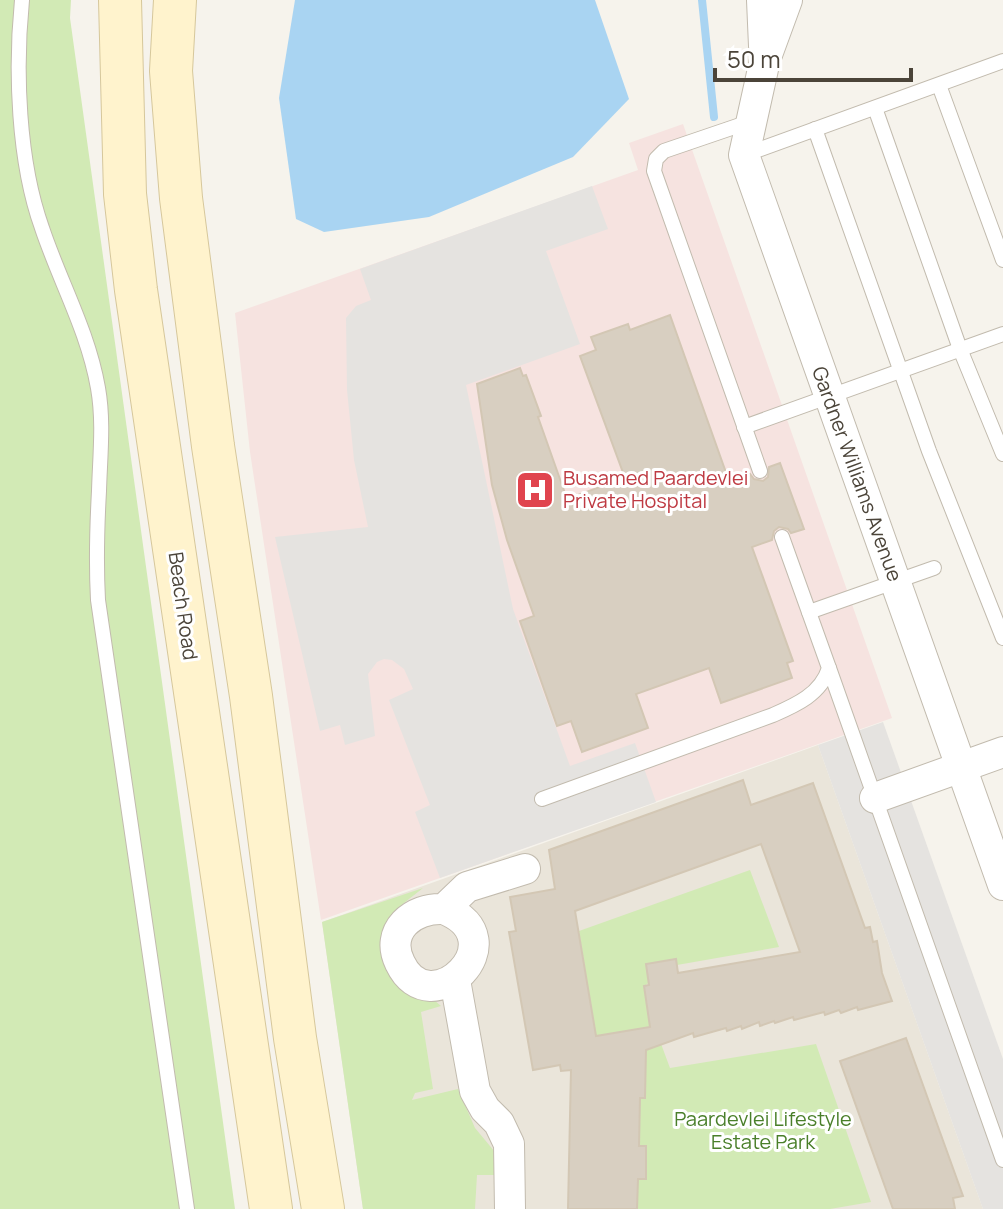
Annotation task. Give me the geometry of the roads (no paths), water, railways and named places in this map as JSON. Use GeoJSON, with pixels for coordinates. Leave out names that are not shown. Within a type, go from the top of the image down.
{"type":"FeatureCollection","features":[{"type":"Feature","properties":{"kind":"main road","name":"Beach Road"},"geometry":{"type":"LineString","coordinates":[[120,0],[125,194],[136,290],[271,1209]]}},
{"type":"Feature","properties":{"kind":"main road"},"geometry":{"type":"LineString","coordinates":[[175,0],[171,71],[181,198],[295,1038],[323,1209]]}},
{"type":"Feature","properties":{"kind":"street"},"geometry":{"type":"LineString","coordinates":[[762,0],[765,60]]}},
{"type":"Feature","properties":{"kind":"street"},"geometry":{"type":"LineString","coordinates":[[744,155],[765,60],[787,0]]}},
{"type":"Feature","properties":{"kind":"street","name":"Gardner Williams Avenue"},"geometry":{"type":"LineString","coordinates":[[744,155],[1003,885]]}},
{"type":"Feature","properties":{"kind":"street"},"geometry":{"type":"LineString","coordinates":[[875,798],[1003,752]]}},
{"type":"Feature","properties":{"kind":"street"},"geometry":{"type":"LineString","coordinates":[[444,909],[467,887],[525,869]]}},
{"type":"Feature","properties":{"kind":"street"},"geometry":{"type":"LineString","coordinates":[[432,908],[444,909],[463,921],[473,941],[470,963],[455,980],[430,985],[418,982],[400,964],[396,952],[401,928],[409,918],[432,908]]}},
{"type":"Feature","properties":{"kind":"street"},"geometry":{"type":"LineString","coordinates":[[455,980],[475,1091],[485,1109],[499,1123],[509,1144],[510,1209]]}},
{"type":"Feature","properties":{"kind":"lane"},"geometry":{"type":"LineString","coordinates":[[22,0],[20,104],[28,176],[41,227],[89,349],[99,389],[102,432],[96,566],[98,600],[187,1209]]}},
{"type":"Feature","properties":{"kind":"lane"},"geometry":{"type":"LineString","coordinates":[[744,155],[1003,61]]}},
{"type":"Feature","properties":{"kind":"lane"},"geometry":{"type":"LineString","coordinates":[[939,85],[1003,260]]}},
{"type":"Feature","properties":{"kind":"lane"},"geometry":{"type":"LineString","coordinates":[[875,108],[960,349],[1003,454]]}},
{"type":"Feature","properties":{"kind":"lane"},"geometry":{"type":"LineString","coordinates":[[752,121],[664,151],[656,159],[654,171],[760,471]]}},
{"type":"Feature","properties":{"kind":"lane"},"geometry":{"type":"LineString","coordinates":[[815,129],[969,558],[1003,638]]}},
{"type":"Feature","properties":{"kind":"lane"},"geometry":{"type":"LineString","coordinates":[[744,427],[1003,334]]}},
{"type":"Feature","properties":{"kind":"lane"},"geometry":{"type":"LineString","coordinates":[[782,537],[1003,1160]]}},
{"type":"Feature","properties":{"kind":"lane"},"geometry":{"type":"LineString","coordinates":[[809,612],[934,568]]}},
{"type":"Feature","properties":{"kind":"lane"},"geometry":{"type":"LineString","coordinates":[[542,799],[796,705],[825,680],[829,668]]}},
{"type":"Feature","properties":{"kind":"water"},"geometry":{"type":"Polygon","coordinates":[[[295,0],[595,0],[629,99],[573,157],[429,217],[324,232],[296,219],[279,98],[295,0]]]}},
{"type":"Feature","properties":{"kind":"waterway"},"geometry":{"type":"LineString","coordinates":[[702,0],[714,117]]}},
{"type":"Feature","properties":{"kind":"place","name":"Busamed Paardevlei Private Hospital"},"geometry":{"type":"Point","coordinates":[535,490]}},
{"type":"Feature","properties":{"kind":"park label","name":"Paardevlei Lifestyle Estate Park"},"geometry":{"type":"Point","coordinates":[763,1130]}}]}
